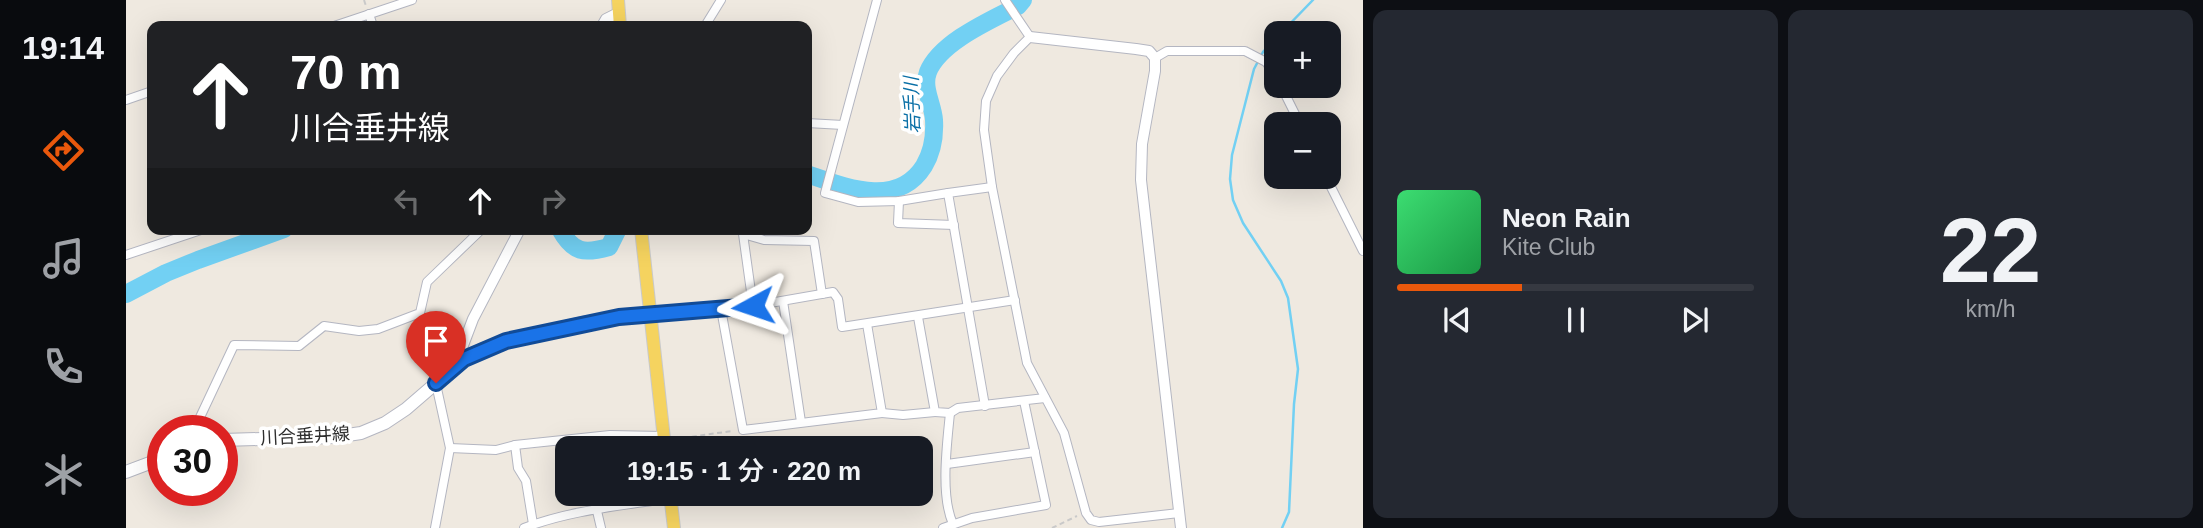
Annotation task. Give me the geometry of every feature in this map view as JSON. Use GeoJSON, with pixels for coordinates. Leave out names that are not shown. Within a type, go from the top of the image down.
{"type":"FeatureCollection","features":[{"type":"Feature","properties":{"kind":"main road"},"geometry":{"type":"LineString","coordinates":[[642,235],[663,436]]}},
{"type":"Feature","properties":{"kind":"main road","name":"川合垂井線"},"geometry":{"type":"LineString","coordinates":[[238,440],[334,437],[362,433],[407,410],[464,359],[506,341],[582,323],[650,314]]}},
{"type":"Feature","properties":{"kind":"main road"},"geometry":{"type":"LineString","coordinates":[[126,472],[147,464]]}},
{"type":"Feature","properties":{"kind":"main road"},"geometry":{"type":"LineString","coordinates":[[671,506],[674,528]]}},
{"type":"Feature","properties":{"kind":"street"},"geometry":{"type":"LineString","coordinates":[[349,21],[412,0]]}},
{"type":"Feature","properties":{"kind":"street"},"geometry":{"type":"LineString","coordinates":[[708,21],[721,0]]}},
{"type":"Feature","properties":{"kind":"street"},"geometry":{"type":"LineString","coordinates":[[877,0],[825,192],[858,202],[900,201],[992,187]]}},
{"type":"Feature","properties":{"kind":"street"},"geometry":{"type":"LineString","coordinates":[[1005,0],[1030,37],[1149,51],[1155,58],[1142,144],[1141,180],[1181,528]]}},
{"type":"Feature","properties":{"kind":"street"},"geometry":{"type":"LineString","coordinates":[[369,14],[371,21]]}},
{"type":"Feature","properties":{"kind":"street"},"geometry":{"type":"LineString","coordinates":[[1030,37],[997,76],[986,101],[984,130],[992,187],[1027,363],[1064,433],[1086,513],[1091,520],[1099,522],[1179,513]]}},
{"type":"Feature","properties":{"kind":"street"},"geometry":{"type":"LineString","coordinates":[[1155,58],[1167,51],[1245,51],[1264,61]]}},
{"type":"Feature","properties":{"kind":"street"},"geometry":{"type":"LineString","coordinates":[[126,100],[147,93]]}},
{"type":"Feature","properties":{"kind":"street"},"geometry":{"type":"LineString","coordinates":[[812,123],[843,125]]}},
{"type":"Feature","properties":{"kind":"street"},"geometry":{"type":"LineString","coordinates":[[1332,189],[1363,251]]}},
{"type":"Feature","properties":{"kind":"street"},"geometry":{"type":"LineString","coordinates":[[948,193],[985,406]]}},
{"type":"Feature","properties":{"kind":"street"},"geometry":{"type":"LineString","coordinates":[[900,201],[898,223],[954,225]]}},
{"type":"Feature","properties":{"kind":"street"},"geometry":{"type":"LineString","coordinates":[[126,256],[187,235]]}},
{"type":"Feature","properties":{"kind":"street"},"geometry":{"type":"LineString","coordinates":[[201,415],[234,345],[299,346],[324,326],[359,331],[378,329],[420,313],[427,282],[476,235]]}},
{"type":"Feature","properties":{"kind":"street"},"geometry":{"type":"LineString","coordinates":[[464,359],[462,348],[473,319],[517,235]]}},
{"type":"Feature","properties":{"kind":"street"},"geometry":{"type":"LineString","coordinates":[[743,235],[753,306]]}},
{"type":"Feature","properties":{"kind":"street"},"geometry":{"type":"LineString","coordinates":[[746,235],[764,240],[814,241],[822,294]]}},
{"type":"Feature","properties":{"kind":"street"},"geometry":{"type":"LineString","coordinates":[[650,314],[753,306],[833,292],[838,299],[842,327],[1015,300]]}},
{"type":"Feature","properties":{"kind":"street"},"geometry":{"type":"LineString","coordinates":[[783,301],[801,422]]}},
{"type":"Feature","properties":{"kind":"street"},"geometry":{"type":"LineString","coordinates":[[721,309],[743,430],[882,413],[904,415],[950,412],[958,408],[1045,398]]}},
{"type":"Feature","properties":{"kind":"street"},"geometry":{"type":"LineString","coordinates":[[918,317],[935,412]]}},
{"type":"Feature","properties":{"kind":"street"},"geometry":{"type":"LineString","coordinates":[[867,324],[882,413]]}},
{"type":"Feature","properties":{"kind":"street"},"geometry":{"type":"LineString","coordinates":[[435,528],[450,448],[436,383]]}},
{"type":"Feature","properties":{"kind":"street"},"geometry":{"type":"LineString","coordinates":[[943,528],[972,517],[1046,505],[1024,401]]}},
{"type":"Feature","properties":{"kind":"street"},"geometry":{"type":"LineString","coordinates":[[950,412],[948,513],[953,524]]}},
{"type":"Feature","properties":{"kind":"street"},"geometry":{"type":"LineString","coordinates":[[601,436],[619,436]]}},
{"type":"Feature","properties":{"kind":"street"},"geometry":{"type":"LineString","coordinates":[[450,448],[496,450],[555,441]]}},
{"type":"Feature","properties":{"kind":"street"},"geometry":{"type":"LineString","coordinates":[[515,445],[518,468],[526,481],[533,524]]}},
{"type":"Feature","properties":{"kind":"street"},"geometry":{"type":"LineString","coordinates":[[947,464],[1035,452]]}},
{"type":"Feature","properties":{"kind":"street"},"geometry":{"type":"LineString","coordinates":[[596,506],[601,528]]}},
{"type":"Feature","properties":{"kind":"street"},"geometry":{"type":"LineString","coordinates":[[524,528],[578,511],[618,506]]}},
{"type":"Feature","properties":{"kind":"path"},"geometry":{"type":"LineString","coordinates":[[700,436],[743,430]]}},
{"type":"Feature","properties":{"kind":"path"},"geometry":{"type":"LineString","coordinates":[[1052,528],[1086,513]]}},
{"type":"Feature","properties":{"kind":"waterway","name":"岩手川"},"geometry":{"type":"LineString","coordinates":[[812,176],[854,189],[870,191],[900,187],[913,179],[924,166],[933,144],[934,120],[926,78],[934,61],[955,42],[1018,6],[1023,0]]}},
{"type":"Feature","properties":{"kind":"waterway"},"geometry":{"type":"LineString","coordinates":[[1293,21],[1313,0]]}},
{"type":"Feature","properties":{"kind":"waterway"},"geometry":{"type":"LineString","coordinates":[[1264,51],[1254,69],[1232,155],[1230,179],[1233,200],[1243,223],[1281,281],[1288,298],[1298,369],[1289,512],[1282,528]]}},
{"type":"Feature","properties":{"kind":"waterway","name":"岩手川"},"geometry":{"type":"LineString","coordinates":[[126,294],[166,273],[267,235]]}},
{"type":"Feature","properties":{"kind":"waterway","name":"岩手川"},"geometry":{"type":"LineString","coordinates":[[564,235],[575,247],[586,251],[609,247],[615,235]]}},
{"type":"Feature","properties":{"kind":"route"},"geometry":{"type":"LineString","coordinates":[[436,383],[464,359],[506,341],[619,317],[753,306]]}}]}
